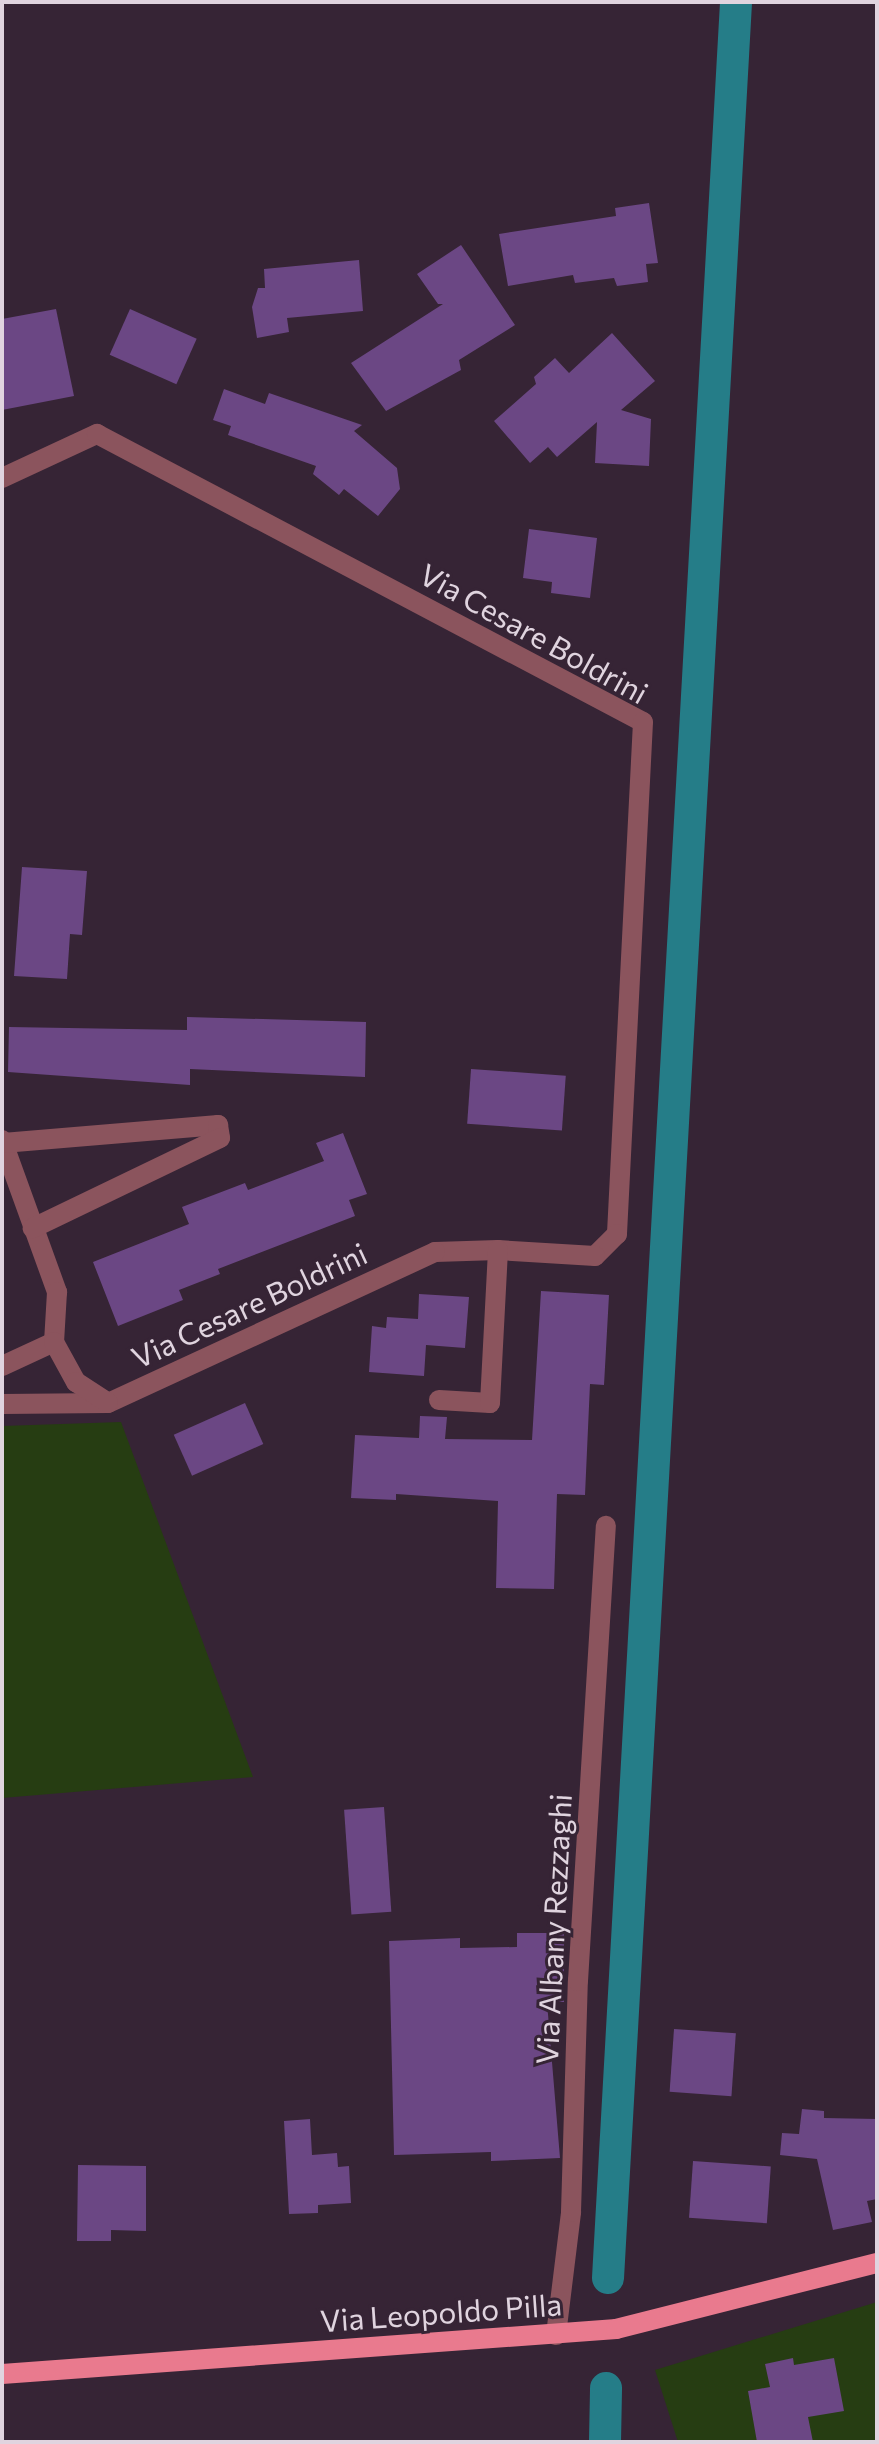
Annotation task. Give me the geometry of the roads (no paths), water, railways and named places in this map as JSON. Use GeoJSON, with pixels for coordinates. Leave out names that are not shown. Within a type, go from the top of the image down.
{"type":"FeatureCollection","features":[{"type":"Feature","properties":{"kind":"main road","name":"Via Leopoldo Pilla"},"geometry":{"type":"LineString","coordinates":[[2,2374],[566,2334],[654,2322],[877,2263]]}},
{"type":"Feature","properties":{"kind":"street","name":"Via Cesare Boldrini"},"geometry":{"type":"LineString","coordinates":[[2,478],[97,434],[643,722],[617,1234],[595,1256],[498,1250],[435,1252],[108,1403],[76,1382],[54,1342]]}},
{"type":"Feature","properties":{"kind":"street"},"geometry":{"type":"LineString","coordinates":[[2,1366],[54,1342],[57,1292],[33,1228],[2,1141],[218,1125],[220,1138],[33,1228]]}},
{"type":"Feature","properties":{"kind":"street"},"geometry":{"type":"LineString","coordinates":[[439,1400],[490,1403],[498,1250]]}},
{"type":"Feature","properties":{"kind":"street"},"geometry":{"type":"LineString","coordinates":[[2,1404],[108,1403]]}},
{"type":"Feature","properties":{"kind":"street","name":"Via Albany Rezzaghi"},"geometry":{"type":"LineString","coordinates":[[566,2334],[578,1981],[606,1526]]}},
{"type":"Feature","properties":{"kind":"waterway"},"geometry":{"type":"LineString","coordinates":[[608,2278],[736,2]]}},
{"type":"Feature","properties":{"kind":"waterway"},"geometry":{"type":"LineString","coordinates":[[605,2442],[606,2388]]}}]}
